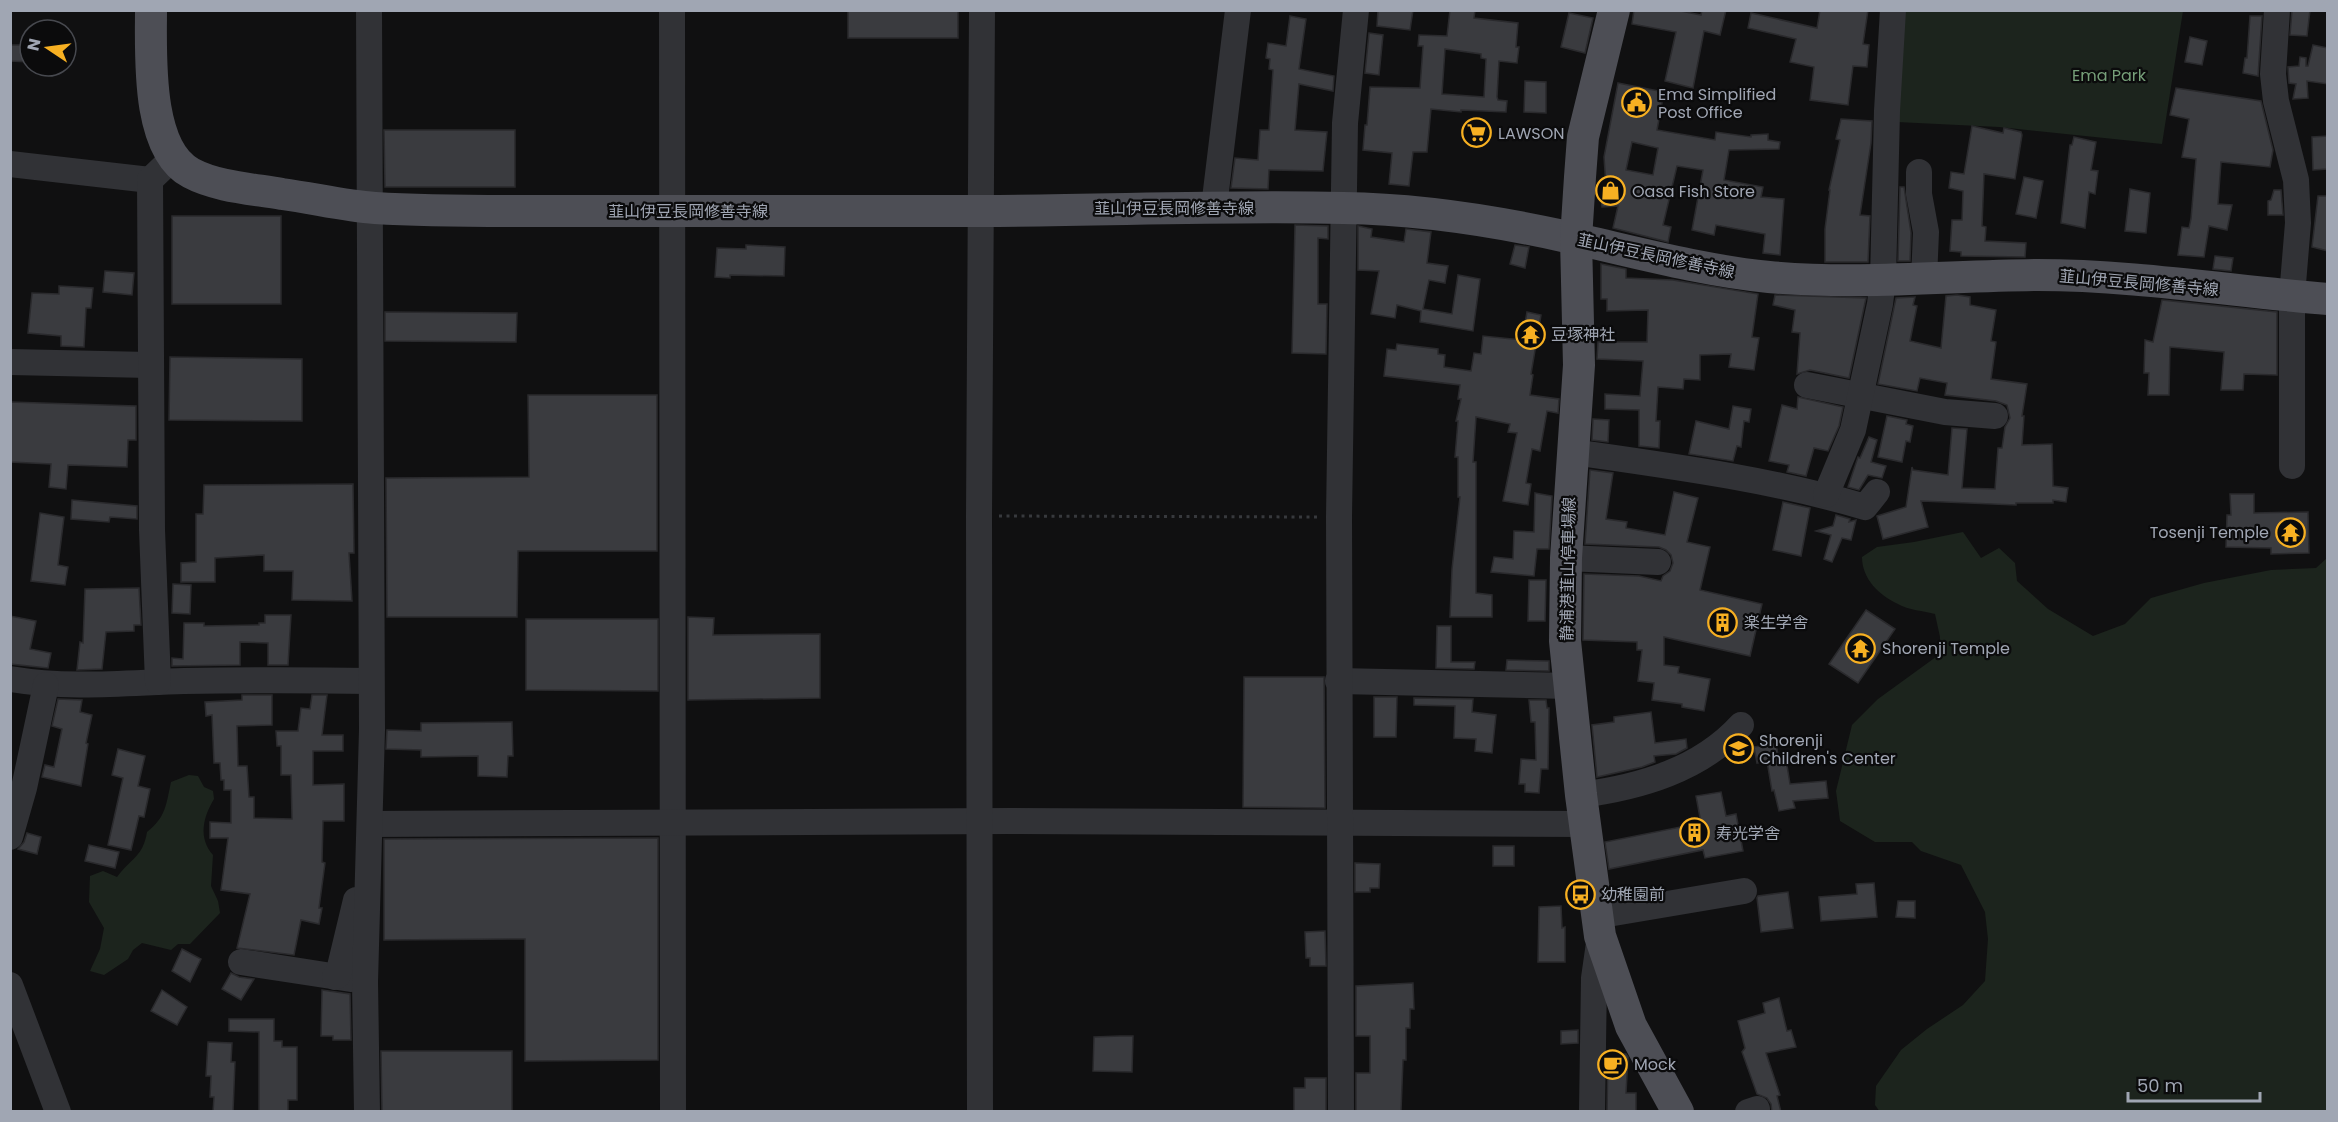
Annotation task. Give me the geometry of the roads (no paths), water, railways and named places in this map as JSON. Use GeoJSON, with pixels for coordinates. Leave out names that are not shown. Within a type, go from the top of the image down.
{"type":"FeatureCollection","features":[{"type":"Feature","properties":{"kind":"main road","name":"韮山伊豆長岡修善寺線"},"geometry":{"type":"LineString","coordinates":[[151,10],[152,68],[158,116],[161,133],[173,158],[190,173],[216,182],[370,207],[479,211],[1343,208],[1428,212],[1472,218],[1718,270],[1771,277],[1883,280],[2037,275],[2101,277],[2328,299]]}},
{"type":"Feature","properties":{"kind":"main road","name":"静浦港韮山停車場線"},"geometry":{"type":"LineString","coordinates":[[1612,11],[1583,137],[1576,239],[1579,365],[1566,558],[1565,641],[1598,926],[1631,1026],[1678,1112]]}},
{"type":"Feature","properties":{"kind":"street"},"geometry":{"type":"LineString","coordinates":[[367,1112],[366,982],[371,681],[369,10]]}},
{"type":"Feature","properties":{"kind":"street"},"geometry":{"type":"LineString","coordinates":[[672,10],[673,1112]]}},
{"type":"Feature","properties":{"kind":"street"},"geometry":{"type":"LineString","coordinates":[[980,1112],[979,516],[982,10]]}},
{"type":"Feature","properties":{"kind":"street"},"geometry":{"type":"LineString","coordinates":[[1214,207],[1238,10]]}},
{"type":"Feature","properties":{"kind":"street"},"geometry":{"type":"LineString","coordinates":[[1341,1112],[1341,823],[1338,681],[1343,208],[1345,123],[1356,10]]}},
{"type":"Feature","properties":{"kind":"street"},"geometry":{"type":"LineString","coordinates":[[1826,495],[1853,430],[1883,280],[1887,111],[1893,10]]}},
{"type":"Feature","properties":{"kind":"street"},"geometry":{"type":"LineString","coordinates":[[2277,10],[2273,74],[2276,101],[2296,180],[2298,223],[2292,296],[2292,466]]}},
{"type":"Feature","properties":{"kind":"street"},"geometry":{"type":"LineString","coordinates":[[158,682],[152,530],[150,180],[173,158]]}},
{"type":"Feature","properties":{"kind":"street"},"geometry":{"type":"LineString","coordinates":[[10,164],[150,180]]}},
{"type":"Feature","properties":{"kind":"street"},"geometry":{"type":"LineString","coordinates":[[1919,172],[1919,194],[1926,232],[1924,279]]}},
{"type":"Feature","properties":{"kind":"street"},"geometry":{"type":"LineString","coordinates":[[10,362],[150,365]]}},
{"type":"Feature","properties":{"kind":"street"},"geometry":{"type":"LineString","coordinates":[[1807,386],[1945,412],[1995,416]]}},
{"type":"Feature","properties":{"kind":"street"},"geometry":{"type":"LineString","coordinates":[[1573,452],[1712,472],[1826,495],[1865,507],[1877,492]]}},
{"type":"Feature","properties":{"kind":"street"},"geometry":{"type":"LineString","coordinates":[[1566,558],[1658,562]]}},
{"type":"Feature","properties":{"kind":"street"},"geometry":{"type":"LineString","coordinates":[[10,679],[46,685],[105,686],[158,682],[371,681]]}},
{"type":"Feature","properties":{"kind":"street"},"geometry":{"type":"LineString","coordinates":[[1338,681],[1570,686]]}},
{"type":"Feature","properties":{"kind":"street"},"geometry":{"type":"LineString","coordinates":[[10,837],[24,788],[46,685]]}},
{"type":"Feature","properties":{"kind":"street"},"geometry":{"type":"LineString","coordinates":[[370,827],[1008,821],[1341,823],[1583,810],[1630,787],[1664,776],[1725,743],[1742,725]]}},
{"type":"Feature","properties":{"kind":"street"},"geometry":{"type":"LineString","coordinates":[[335,977],[338,975],[348,939],[356,899],[360,850],[370,827]]}},
{"type":"Feature","properties":{"kind":"street"},"geometry":{"type":"LineString","coordinates":[[1592,1112],[1594,978],[1598,926],[1744,891]]}},
{"type":"Feature","properties":{"kind":"street"},"geometry":{"type":"LineString","coordinates":[[242,962],[366,982]]}},
{"type":"Feature","properties":{"kind":"street"},"geometry":{"type":"LineString","coordinates":[[10,985],[58,1112]]}},
{"type":"Feature","properties":{"kind":"place","name":"Ema Simplified Post Office"},"geometry":{"type":"Point","coordinates":[1637,103]}},
{"type":"Feature","properties":{"kind":"place","name":"LAWSON"},"geometry":{"type":"Point","coordinates":[1477,133]}},
{"type":"Feature","properties":{"kind":"place","name":"Oasa Fish Store"},"geometry":{"type":"Point","coordinates":[1611,191]}},
{"type":"Feature","properties":{"kind":"place","name":"豆塚神社"},"geometry":{"type":"Point","coordinates":[1530,334]}},
{"type":"Feature","properties":{"kind":"place","name":"Tosenji Temple"},"geometry":{"type":"Point","coordinates":[2290,532]}},
{"type":"Feature","properties":{"kind":"place","name":"楽生学舎"},"geometry":{"type":"Point","coordinates":[1723,622]}},
{"type":"Feature","properties":{"kind":"place","name":"Shorenji Temple"},"geometry":{"type":"Point","coordinates":[1861,648]}},
{"type":"Feature","properties":{"kind":"place","name":"Shorenji Children's Center"},"geometry":{"type":"Point","coordinates":[1738,749]}},
{"type":"Feature","properties":{"kind":"place","name":"寿光学舎"},"geometry":{"type":"Point","coordinates":[1695,833]}},
{"type":"Feature","properties":{"kind":"place","name":"幼稚園前"},"geometry":{"type":"Point","coordinates":[1580,894]}},
{"type":"Feature","properties":{"kind":"place","name":"Mock"},"geometry":{"type":"Point","coordinates":[1613,1064]}},
{"type":"Feature","properties":{"kind":"park label","name":"Ema Park"},"geometry":{"type":"Point","coordinates":[2109,75]}}]}
